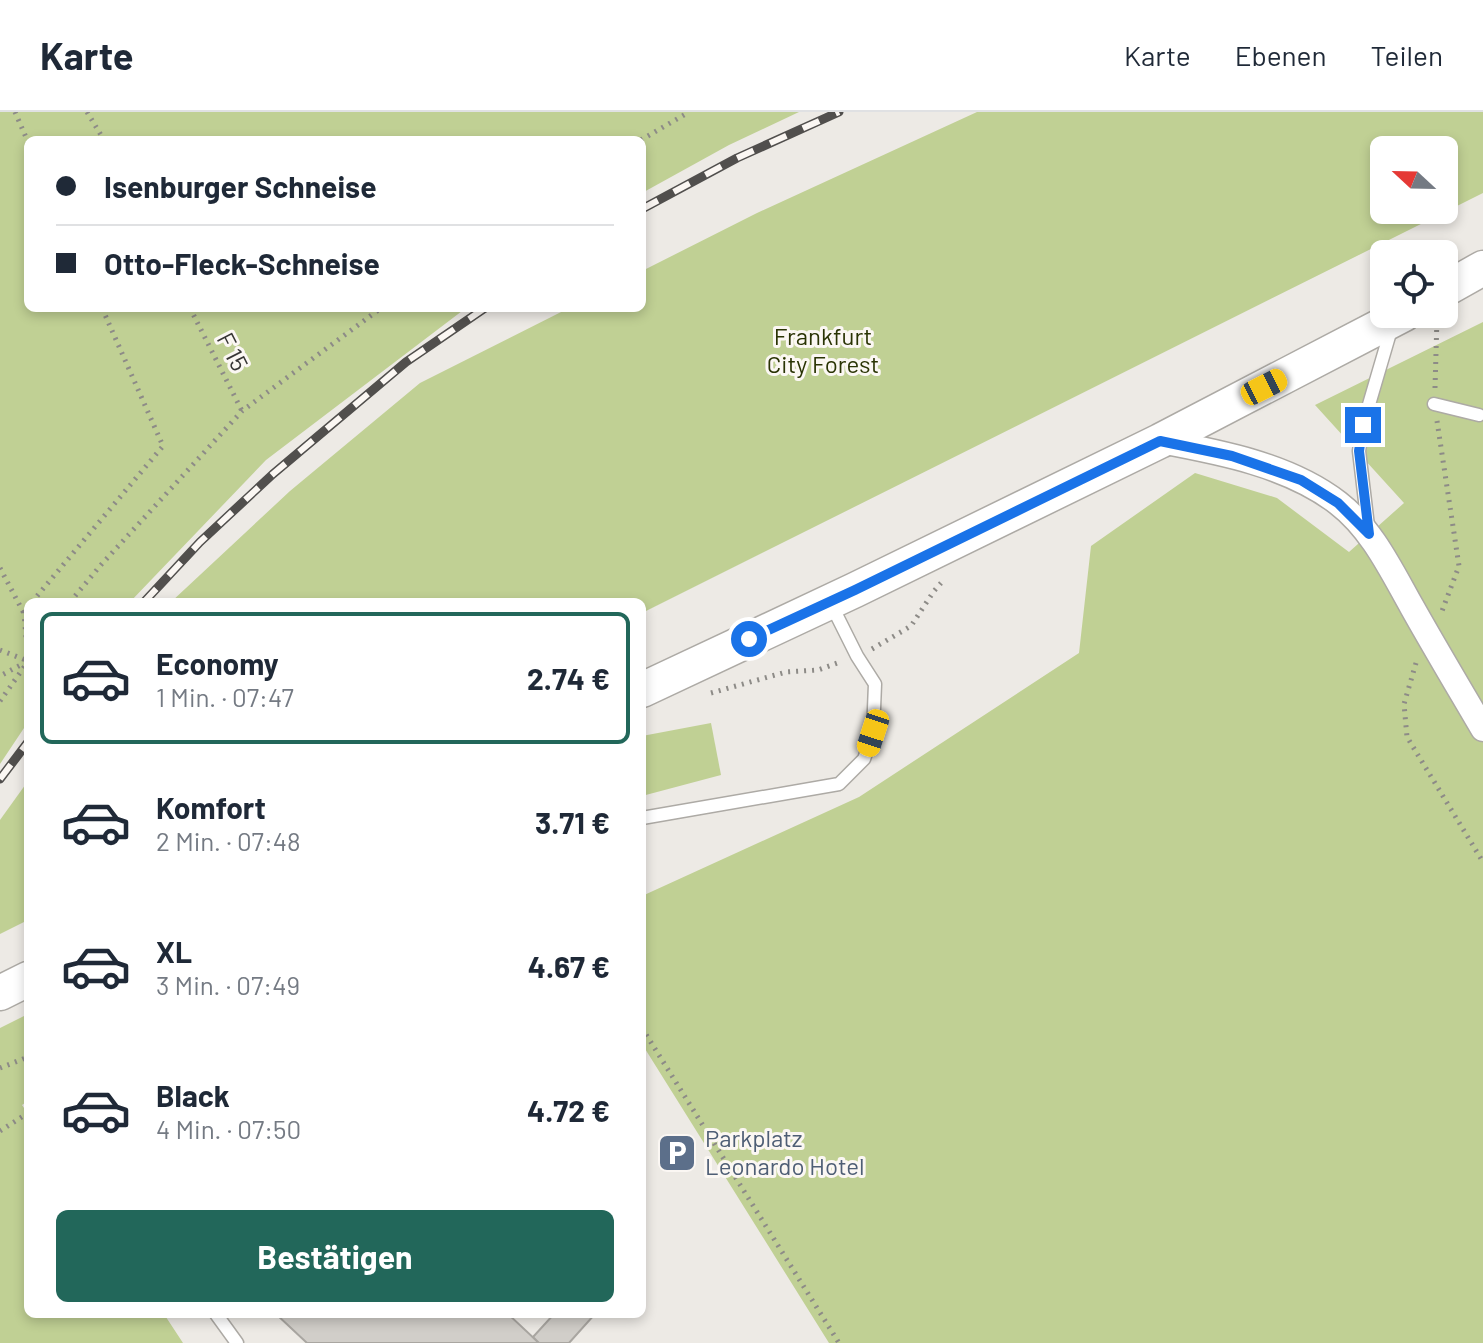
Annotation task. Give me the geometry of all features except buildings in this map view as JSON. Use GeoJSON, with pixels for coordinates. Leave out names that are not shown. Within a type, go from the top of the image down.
{"type":"FeatureCollection","features":[{"type":"Feature","properties":{"kind":"main road"},"geometry":{"type":"LineString","coordinates":[[1458,282],[1483,268]]}},
{"type":"Feature","properties":{"kind":"main road"},"geometry":{"type":"LineString","coordinates":[[646,688],[1160,441],[1378,328]]}},
{"type":"Feature","properties":{"kind":"main road"},"geometry":{"type":"LineString","coordinates":[[0,993],[24,981]]}},
{"type":"Feature","properties":{"kind":"street"},"geometry":{"type":"LineString","coordinates":[[1160,441],[1232,456],[1301,480],[1338,503],[1369,534],[1483,729]]}},
{"type":"Feature","properties":{"kind":"lane"},"geometry":{"type":"LineString","coordinates":[[1369,534],[1359,451],[1363,425],[1395,328]]}},
{"type":"Feature","properties":{"kind":"lane"},"geometry":{"type":"LineString","coordinates":[[1434,404],[1479,415]]}},
{"type":"Feature","properties":{"kind":"lane"},"geometry":{"type":"LineString","coordinates":[[646,817],[839,784],[864,759],[873,733],[875,684],[829,601]]}},
{"type":"Feature","properties":{"kind":"lane"},"geometry":{"type":"LineString","coordinates":[[219,1318],[237,1343]]}},
{"type":"Feature","properties":{"kind":"path"},"geometry":{"type":"LineString","coordinates":[[15,112],[25,136]]}},
{"type":"Feature","properties":{"kind":"path"},"geometry":{"type":"LineString","coordinates":[[87,112],[102,136]]}},
{"type":"Feature","properties":{"kind":"path"},"geometry":{"type":"LineString","coordinates":[[646,137],[689,112]]}},
{"type":"Feature","properties":{"kind":"path"},"geometry":{"type":"LineString","coordinates":[[35,598],[163,446],[104,312]]}},
{"type":"Feature","properties":{"kind":"path","name":"F 15"},"geometry":{"type":"LineString","coordinates":[[192,312],[242,411]]}},
{"type":"Feature","properties":{"kind":"path"},"geometry":{"type":"LineString","coordinates":[[73,598],[242,411],[376,312]]}},
{"type":"Feature","properties":{"kind":"path"},"geometry":{"type":"LineString","coordinates":[[0,568],[24,607]]}},
{"type":"Feature","properties":{"kind":"path"},"geometry":{"type":"LineString","coordinates":[[0,650],[24,659]]}},
{"type":"Feature","properties":{"kind":"path"},"geometry":{"type":"LineString","coordinates":[[0,676],[24,663]]}},
{"type":"Feature","properties":{"kind":"path"},"geometry":{"type":"LineString","coordinates":[[0,701],[24,667]]}},
{"type":"Feature","properties":{"kind":"path"},"geometry":{"type":"LineString","coordinates":[[646,1034],[839,1343]]}},
{"type":"Feature","properties":{"kind":"path"},"geometry":{"type":"LineString","coordinates":[[0,1068],[24,1059]]}},
{"type":"Feature","properties":{"kind":"path"},"geometry":{"type":"LineString","coordinates":[[0,1131],[24,1116]]}},
{"type":"Feature","properties":{"kind":"green space"},"geometry":{"type":"Polygon","coordinates":[[[0,112],[799,112],[729,145],[646,191],[646,136],[24,136],[24,312],[461,312],[266,460],[134,598],[24,598],[24,728],[0,764],[0,112]]]}},
{"type":"Feature","properties":{"kind":"green space","name":"Frankfurt City Forest"},"geometry":{"type":"Polygon","coordinates":[[[977,112],[1483,112],[1483,193],[1458,205],[1458,136],[1370,136],[1370,224],[1421,224],[1389,240],[1370,240],[1370,249],[646,611],[646,598],[175,598],[290,491],[420,383],[561,312],[646,312],[646,269],[757,213],[977,112]]]}},
{"type":"Feature","properties":{"kind":"green space"},"geometry":{"type":"Polygon","coordinates":[[[1483,322],[1483,1343],[829,1343],[646,1050],[646,894],[859,797],[1079,653],[1091,546],[1195,473],[1277,498],[1349,552],[1404,503],[1315,405],[1483,322]]]}},
{"type":"Feature","properties":{"kind":"green space"},"geometry":{"type":"Polygon","coordinates":[[[711,723],[721,775],[646,795],[646,735],[711,723]]]}},
{"type":"Feature","properties":{"kind":"green space"},"geometry":{"type":"Polygon","coordinates":[[[24,787],[24,922],[0,934],[0,820],[24,787]]]}},
{"type":"Feature","properties":{"kind":"green space"},"geometry":{"type":"Polygon","coordinates":[[[24,1016],[24,1318],[167,1318],[183,1343],[0,1343],[0,1028],[24,1016]]]}},
{"type":"Feature","properties":{"kind":"railway"},"geometry":{"type":"LineString","coordinates":[[646,207],[737,158],[839,112]]}},
{"type":"Feature","properties":{"kind":"railway"},"geometry":{"type":"LineString","coordinates":[[148,598],[200,542],[273,474],[406,362],[479,312]]}},
{"type":"Feature","properties":{"kind":"railway"},"geometry":{"type":"LineString","coordinates":[[0,779],[24,747]]}},
{"type":"Feature","properties":{"kind":"place","name":"Parkplatz Leonardo Hotel"},"geometry":{"type":"Point","coordinates":[677,1153]}},
{"type":"Feature","properties":{"kind":"route"},"geometry":{"type":"LineString","coordinates":[[749,639],[1160,441],[1232,456],[1301,480],[1338,503],[1369,534],[1359,451],[1363,425]]}}]}
